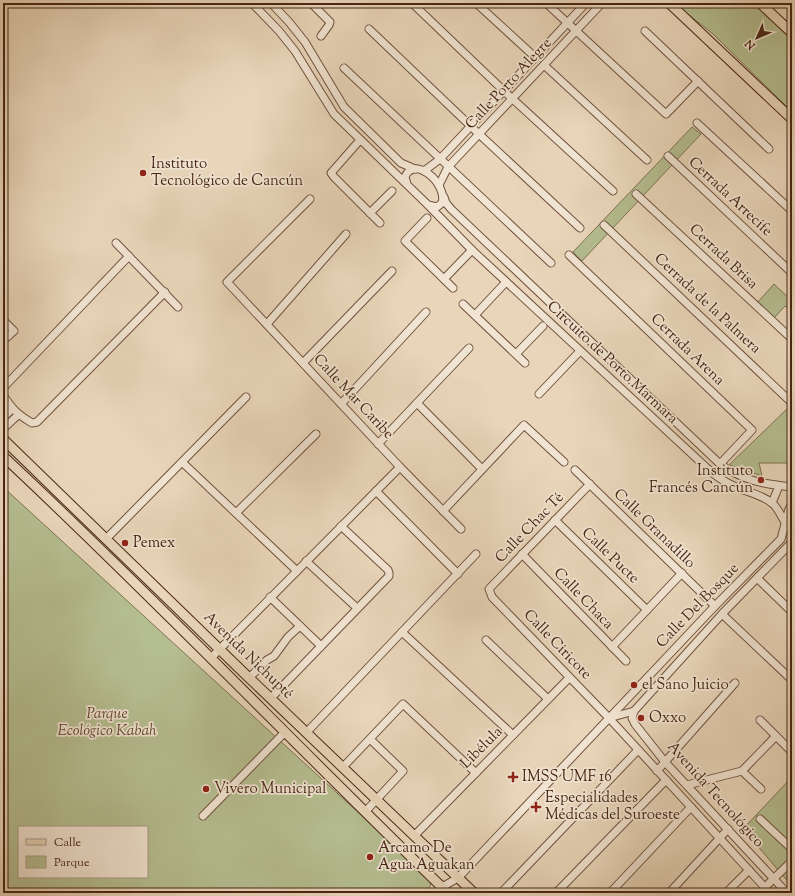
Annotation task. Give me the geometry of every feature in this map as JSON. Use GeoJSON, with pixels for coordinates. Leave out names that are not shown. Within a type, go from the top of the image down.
{"type":"FeatureCollection","features":[{"type":"Feature","properties":{"kind":"main road"},"geometry":{"type":"LineString","coordinates":[[669,3],[792,119]]}},
{"type":"Feature","properties":{"kind":"main road"},"geometry":{"type":"LineString","coordinates":[[760,3],[792,33]]}},
{"type":"Feature","properties":{"kind":"main road","name":"Avenida Nichupté"},"geometry":{"type":"LineString","coordinates":[[3,439],[306,733],[474,893]]}},
{"type":"Feature","properties":{"kind":"main road","name":"Avenida Nichupté"},"geometry":{"type":"LineString","coordinates":[[3,456],[212,658],[442,891]]}},
{"type":"Feature","properties":{"kind":"main road"},"geometry":{"type":"LineString","coordinates":[[61,511],[68,502]]}},
{"type":"Feature","properties":{"kind":"street","name":"Circuito de Porto Marmara"},"geometry":{"type":"LineString","coordinates":[[252,3],[279,31],[304,64],[334,114],[407,184],[472,250],[717,478],[762,496],[778,509],[785,525]]}},
{"type":"Feature","properties":{"kind":"street"},"geometry":{"type":"LineString","coordinates":[[271,3],[288,22],[314,56],[344,107],[402,163],[424,171]]}},
{"type":"Feature","properties":{"kind":"street"},"geometry":{"type":"LineString","coordinates":[[311,3],[330,22],[330,25],[321,36]]}},
{"type":"Feature","properties":{"kind":"street"},"geometry":{"type":"LineString","coordinates":[[412,3],[504,91],[613,191]]}},
{"type":"Feature","properties":{"kind":"street"},"geometry":{"type":"LineString","coordinates":[[476,3],[535,57]]}},
{"type":"Feature","properties":{"kind":"street"},"geometry":{"type":"LineString","coordinates":[[546,3],[666,114],[698,81]]}},
{"type":"Feature","properties":{"kind":"street","name":"Calle Porto Alegre"},"geometry":{"type":"LineString","coordinates":[[424,171],[440,159],[471,127],[586,3]]}},
{"type":"Feature","properties":{"kind":"street","name":"Calle Porto Alegre"},"geometry":{"type":"LineString","coordinates":[[439,186],[448,167],[602,3]]}},
{"type":"Feature","properties":{"kind":"street"},"geometry":{"type":"LineString","coordinates":[[279,31],[288,22]]}},
{"type":"Feature","properties":{"kind":"street"},"geometry":{"type":"LineString","coordinates":[[368,29],[580,228]]}},
{"type":"Feature","properties":{"kind":"street"},"geometry":{"type":"LineString","coordinates":[[645,31],[769,149]]}},
{"type":"Feature","properties":{"kind":"street"},"geometry":{"type":"LineString","coordinates":[[544,65],[647,160]]}},
{"type":"Feature","properties":{"kind":"street"},"geometry":{"type":"LineString","coordinates":[[344,68],[551,263]]}},
{"type":"Feature","properties":{"kind":"street"},"geometry":{"type":"LineString","coordinates":[[697,123],[792,211]]}},
{"type":"Feature","properties":{"kind":"street"},"geometry":{"type":"LineString","coordinates":[[360,140],[331,172],[334,177],[380,223]]}},
{"type":"Feature","properties":{"kind":"street","name":"Cerrada Arrecife"},"geometry":{"type":"LineString","coordinates":[[668,156],[792,273]]}},
{"type":"Feature","properties":{"kind":"street"},"geometry":{"type":"LineString","coordinates":[[407,184],[405,177],[407,173],[416,169]]}},
{"type":"Feature","properties":{"kind":"street","name":"Circuito de Porto Marmara"},"geometry":{"type":"LineString","coordinates":[[424,171],[433,177],[439,186],[446,203],[451,209],[720,464],[734,474],[752,481],[792,487]]}},
{"type":"Feature","properties":{"kind":"street"},"geometry":{"type":"LineString","coordinates":[[370,213],[392,191]]}},
{"type":"Feature","properties":{"kind":"street","name":"Cerrada Brisa"},"geometry":{"type":"LineString","coordinates":[[636,194],[792,339]]}},
{"type":"Feature","properties":{"kind":"street"},"geometry":{"type":"LineString","coordinates":[[428,205],[435,208],[439,206],[444,197]]}},
{"type":"Feature","properties":{"kind":"street","name":"Calle Mar Caribe"},"geometry":{"type":"LineString","coordinates":[[310,199],[227,282],[378,444],[461,529]]}},
{"type":"Feature","properties":{"kind":"street"},"geometry":{"type":"LineString","coordinates":[[427,218],[405,241],[453,288]]}},
{"type":"Feature","properties":{"kind":"street","name":"Cerrada de la Palmera"},"geometry":{"type":"LineString","coordinates":[[604,225],[792,403]]}},
{"type":"Feature","properties":{"kind":"street"},"geometry":{"type":"LineString","coordinates":[[267,324],[346,234]]}},
{"type":"Feature","properties":{"kind":"street"},"geometry":{"type":"LineString","coordinates":[[116,243],[178,306]]}},
{"type":"Feature","properties":{"kind":"street"},"geometry":{"type":"LineString","coordinates":[[444,279],[472,250]]}},
{"type":"Feature","properties":{"kind":"street","name":"Cerrada Arena"},"geometry":{"type":"LineString","coordinates":[[569,255],[752,430],[720,464]]}},
{"type":"Feature","properties":{"kind":"street"},"geometry":{"type":"LineString","coordinates":[[3,391],[4,387],[129,256]]}},
{"type":"Feature","properties":{"kind":"street"},"geometry":{"type":"LineString","coordinates":[[303,363],[392,271]]}},
{"type":"Feature","properties":{"kind":"street"},"geometry":{"type":"LineString","coordinates":[[475,315],[506,282]]}},
{"type":"Feature","properties":{"kind":"street"},"geometry":{"type":"LineString","coordinates":[[3,395],[18,415],[32,424],[37,422],[165,292]]}},
{"type":"Feature","properties":{"kind":"street"},"geometry":{"type":"LineString","coordinates":[[463,304],[525,363]]}},
{"type":"Feature","properties":{"kind":"street"},"geometry":{"type":"LineString","coordinates":[[341,404],[426,312]]}},
{"type":"Feature","properties":{"kind":"street"},"geometry":{"type":"LineString","coordinates":[[3,320],[14,331],[3,341]]}},
{"type":"Feature","properties":{"kind":"street"},"geometry":{"type":"LineString","coordinates":[[516,354],[543,326]]}},
{"type":"Feature","properties":{"kind":"street"},"geometry":{"type":"LineString","coordinates":[[378,444],[469,348]]}},
{"type":"Feature","properties":{"kind":"street"},"geometry":{"type":"LineString","coordinates":[[540,394],[580,351]]}},
{"type":"Feature","properties":{"kind":"street"},"geometry":{"type":"LineString","coordinates":[[106,540],[246,397]]}},
{"type":"Feature","properties":{"kind":"street"},"geometry":{"type":"LineString","coordinates":[[417,403],[482,469]]}},
{"type":"Feature","properties":{"kind":"street"},"geometry":{"type":"LineString","coordinates":[[3,418],[12,409]]}},
{"type":"Feature","properties":{"kind":"street"},"geometry":{"type":"LineString","coordinates":[[3,429],[18,415]]}},
{"type":"Feature","properties":{"kind":"street"},"geometry":{"type":"LineString","coordinates":[[443,511],[524,424],[564,462]]}},
{"type":"Feature","properties":{"kind":"street"},"geometry":{"type":"LineString","coordinates":[[236,513],[316,434]]}},
{"type":"Feature","properties":{"kind":"street"},"geometry":{"type":"LineString","coordinates":[[182,462],[297,570]]}},
{"type":"Feature","properties":{"kind":"street"},"geometry":{"type":"LineString","coordinates":[[212,658],[270,597],[400,467]]}},
{"type":"Feature","properties":{"kind":"street","name":"Calle Granadillo"},"geometry":{"type":"LineString","coordinates":[[575,470],[715,606]]}},
{"type":"Feature","properties":{"kind":"street","name":"Calle Chac Té"},"geometry":{"type":"LineString","coordinates":[[489,589],[590,484]]}},
{"type":"Feature","properties":{"kind":"street"},"geometry":{"type":"LineString","coordinates":[[772,503],[779,486]]}},
{"type":"Feature","properties":{"kind":"street"},"geometry":{"type":"LineString","coordinates":[[376,491],[458,574]]}},
{"type":"Feature","properties":{"kind":"street","name":"Calle Del Bosque"},"geometry":{"type":"LineString","coordinates":[[442,891],[458,878],[608,718],[781,539],[789,509],[792,504]]}},
{"type":"Feature","properties":{"kind":"street","name":"Calle Pucte"},"geometry":{"type":"LineString","coordinates":[[555,520],[647,610]]}},
{"type":"Feature","properties":{"kind":"street"},"geometry":{"type":"LineString","coordinates":[[785,525],[792,530]]}},
{"type":"Feature","properties":{"kind":"street"},"geometry":{"type":"LineString","coordinates":[[271,698],[390,573],[341,526]]}},
{"type":"Feature","properties":{"kind":"street"},"geometry":{"type":"LineString","coordinates":[[781,539],[791,546]]}},
{"type":"Feature","properties":{"kind":"street","name":"Calle Del Bosque"},"geometry":{"type":"LineString","coordinates":[[634,711],[722,614],[791,546]]}},
{"type":"Feature","properties":{"kind":"street"},"geometry":{"type":"LineString","coordinates":[[306,733],[476,554]]}},
{"type":"Feature","properties":{"kind":"street","name":"Calle Chaca"},"geometry":{"type":"LineString","coordinates":[[522,554],[626,662]]}},
{"type":"Feature","properties":{"kind":"street"},"geometry":{"type":"LineString","coordinates":[[306,562],[357,608]]}},
{"type":"Feature","properties":{"kind":"street"},"geometry":{"type":"LineString","coordinates":[[612,647],[682,573]]}},
{"type":"Feature","properties":{"kind":"street"},"geometry":{"type":"LineString","coordinates":[[757,578],[792,612]]}},
{"type":"Feature","properties":{"kind":"street","name":"Calle Ciricote"},"geometry":{"type":"LineString","coordinates":[[489,589],[492,597],[608,718]]}},
{"type":"Feature","properties":{"kind":"street"},"geometry":{"type":"LineString","coordinates":[[270,597],[321,646]]}},
{"type":"Feature","properties":{"kind":"street"},"geometry":{"type":"LineString","coordinates":[[722,614],[792,680]]}},
{"type":"Feature","properties":{"kind":"street"},"geometry":{"type":"LineString","coordinates":[[249,678],[267,660],[274,656],[288,637],[300,626]]}},
{"type":"Feature","properties":{"kind":"street"},"geometry":{"type":"LineString","coordinates":[[402,632],[513,735]]}},
{"type":"Feature","properties":{"kind":"street"},"geometry":{"type":"LineString","coordinates":[[486,640],[548,699]]}},
{"type":"Feature","properties":{"kind":"street","name":"Libélula"},"geometry":{"type":"LineString","coordinates":[[414,836],[569,678]]}},
{"type":"Feature","properties":{"kind":"street"},"geometry":{"type":"LineString","coordinates":[[657,771],[735,683]]}},
{"type":"Feature","properties":{"kind":"street"},"geometry":{"type":"LineString","coordinates":[[343,767],[403,704],[476,773]]}},
{"type":"Feature","properties":{"kind":"street"},"geometry":{"type":"LineString","coordinates":[[608,718],[634,711]]}},
{"type":"Feature","properties":{"kind":"street","name":"Avenida Tecnológico"},"geometry":{"type":"LineString","coordinates":[[634,711],[632,718],[635,724],[665,762],[785,892]]}},
{"type":"Feature","properties":{"kind":"street","name":"Avenida Tecnológico"},"geometry":{"type":"LineString","coordinates":[[608,718],[770,893]]}},
{"type":"Feature","properties":{"kind":"street"},"geometry":{"type":"LineString","coordinates":[[760,720],[792,752]]}},
{"type":"Feature","properties":{"kind":"street"},"geometry":{"type":"LineString","coordinates":[[203,816],[285,732]]}},
{"type":"Feature","properties":{"kind":"street"},"geometry":{"type":"LineString","coordinates":[[687,785],[742,771],[776,736]]}},
{"type":"Feature","properties":{"kind":"street"},"geometry":{"type":"LineString","coordinates":[[365,812],[403,771],[370,739]]}},
{"type":"Feature","properties":{"kind":"street"},"geometry":{"type":"LineString","coordinates":[[501,893],[638,750]]}},
{"type":"Feature","properties":{"kind":"street"},"geometry":{"type":"LineString","coordinates":[[742,771],[761,789]]}},
{"type":"Feature","properties":{"kind":"street"},"geometry":{"type":"LineString","coordinates":[[556,893],[666,780]]}},
{"type":"Feature","properties":{"kind":"street"},"geometry":{"type":"LineString","coordinates":[[610,893],[691,807]]}},
{"type":"Feature","properties":{"kind":"street"},"geometry":{"type":"LineString","coordinates":[[760,819],[792,849]]}},
{"type":"Feature","properties":{"kind":"street"},"geometry":{"type":"LineString","coordinates":[[669,893],[728,830]]}},
{"type":"Feature","properties":{"kind":"street"},"geometry":{"type":"LineString","coordinates":[[765,887],[792,861]]}},
{"type":"Feature","properties":{"kind":"street"},"geometry":{"type":"LineString","coordinates":[[726,893],[749,870]]}},
{"type":"Feature","properties":{"kind":"green space"},"geometry":{"type":"Polygon","coordinates":[[[674,3],[757,3],[792,38],[792,112],[713,34],[674,3]]]}},
{"type":"Feature","properties":{"kind":"green space"},"geometry":{"type":"Polygon","coordinates":[[[692,127],[701,134],[582,261],[573,252],[692,127]]]}},
{"type":"Feature","properties":{"kind":"green space"},"geometry":{"type":"Polygon","coordinates":[[[774,284],[792,301],[792,312],[785,306],[773,319],[757,303],[774,284]]]}},
{"type":"Feature","properties":{"kind":"green space"},"geometry":{"type":"Polygon","coordinates":[[[788,408],[792,413],[792,463],[759,463],[762,476],[729,465],[788,408]]]}},
{"type":"Feature","properties":{"kind":"green space","name":"Parque Ecológico Kabah"},"geometry":{"type":"Polygon","coordinates":[[[3,487],[420,869],[429,878],[431,884],[428,889],[420,893],[3,893],[3,487]]]}},
{"type":"Feature","properties":{"kind":"green space"},"geometry":{"type":"Polygon","coordinates":[[[792,777],[792,884],[791,885],[743,829],[792,777]]]}},
{"type":"Feature","properties":{"kind":"place","name":"Instituto Tecnológico de Cancún"},"geometry":{"type":"Point","coordinates":[143,173]}},
{"type":"Feature","properties":{"kind":"place","name":"Instituto Francés Cancún"},"geometry":{"type":"Point","coordinates":[761,480]}},
{"type":"Feature","properties":{"kind":"place","name":"Pemex"},"geometry":{"type":"Point","coordinates":[125,543]}},
{"type":"Feature","properties":{"kind":"place","name":"el Sano Juicio"},"geometry":{"type":"Point","coordinates":[634,685]}},
{"type":"Feature","properties":{"kind":"place","name":"Oxxo"},"geometry":{"type":"Point","coordinates":[641,718]}},
{"type":"Feature","properties":{"kind":"place","name":"IMSS UMF 16"},"geometry":{"type":"Point","coordinates":[513,777]}},
{"type":"Feature","properties":{"kind":"place","name":"Vivero Municipal"},"geometry":{"type":"Point","coordinates":[206,789]}},
{"type":"Feature","properties":{"kind":"place","name":"Especialidades Médicas del Suroeste"},"geometry":{"type":"Point","coordinates":[536,807]}},
{"type":"Feature","properties":{"kind":"place","name":"Arcamo De Agua Aguakan"},"geometry":{"type":"Point","coordinates":[370,857]}}]}
